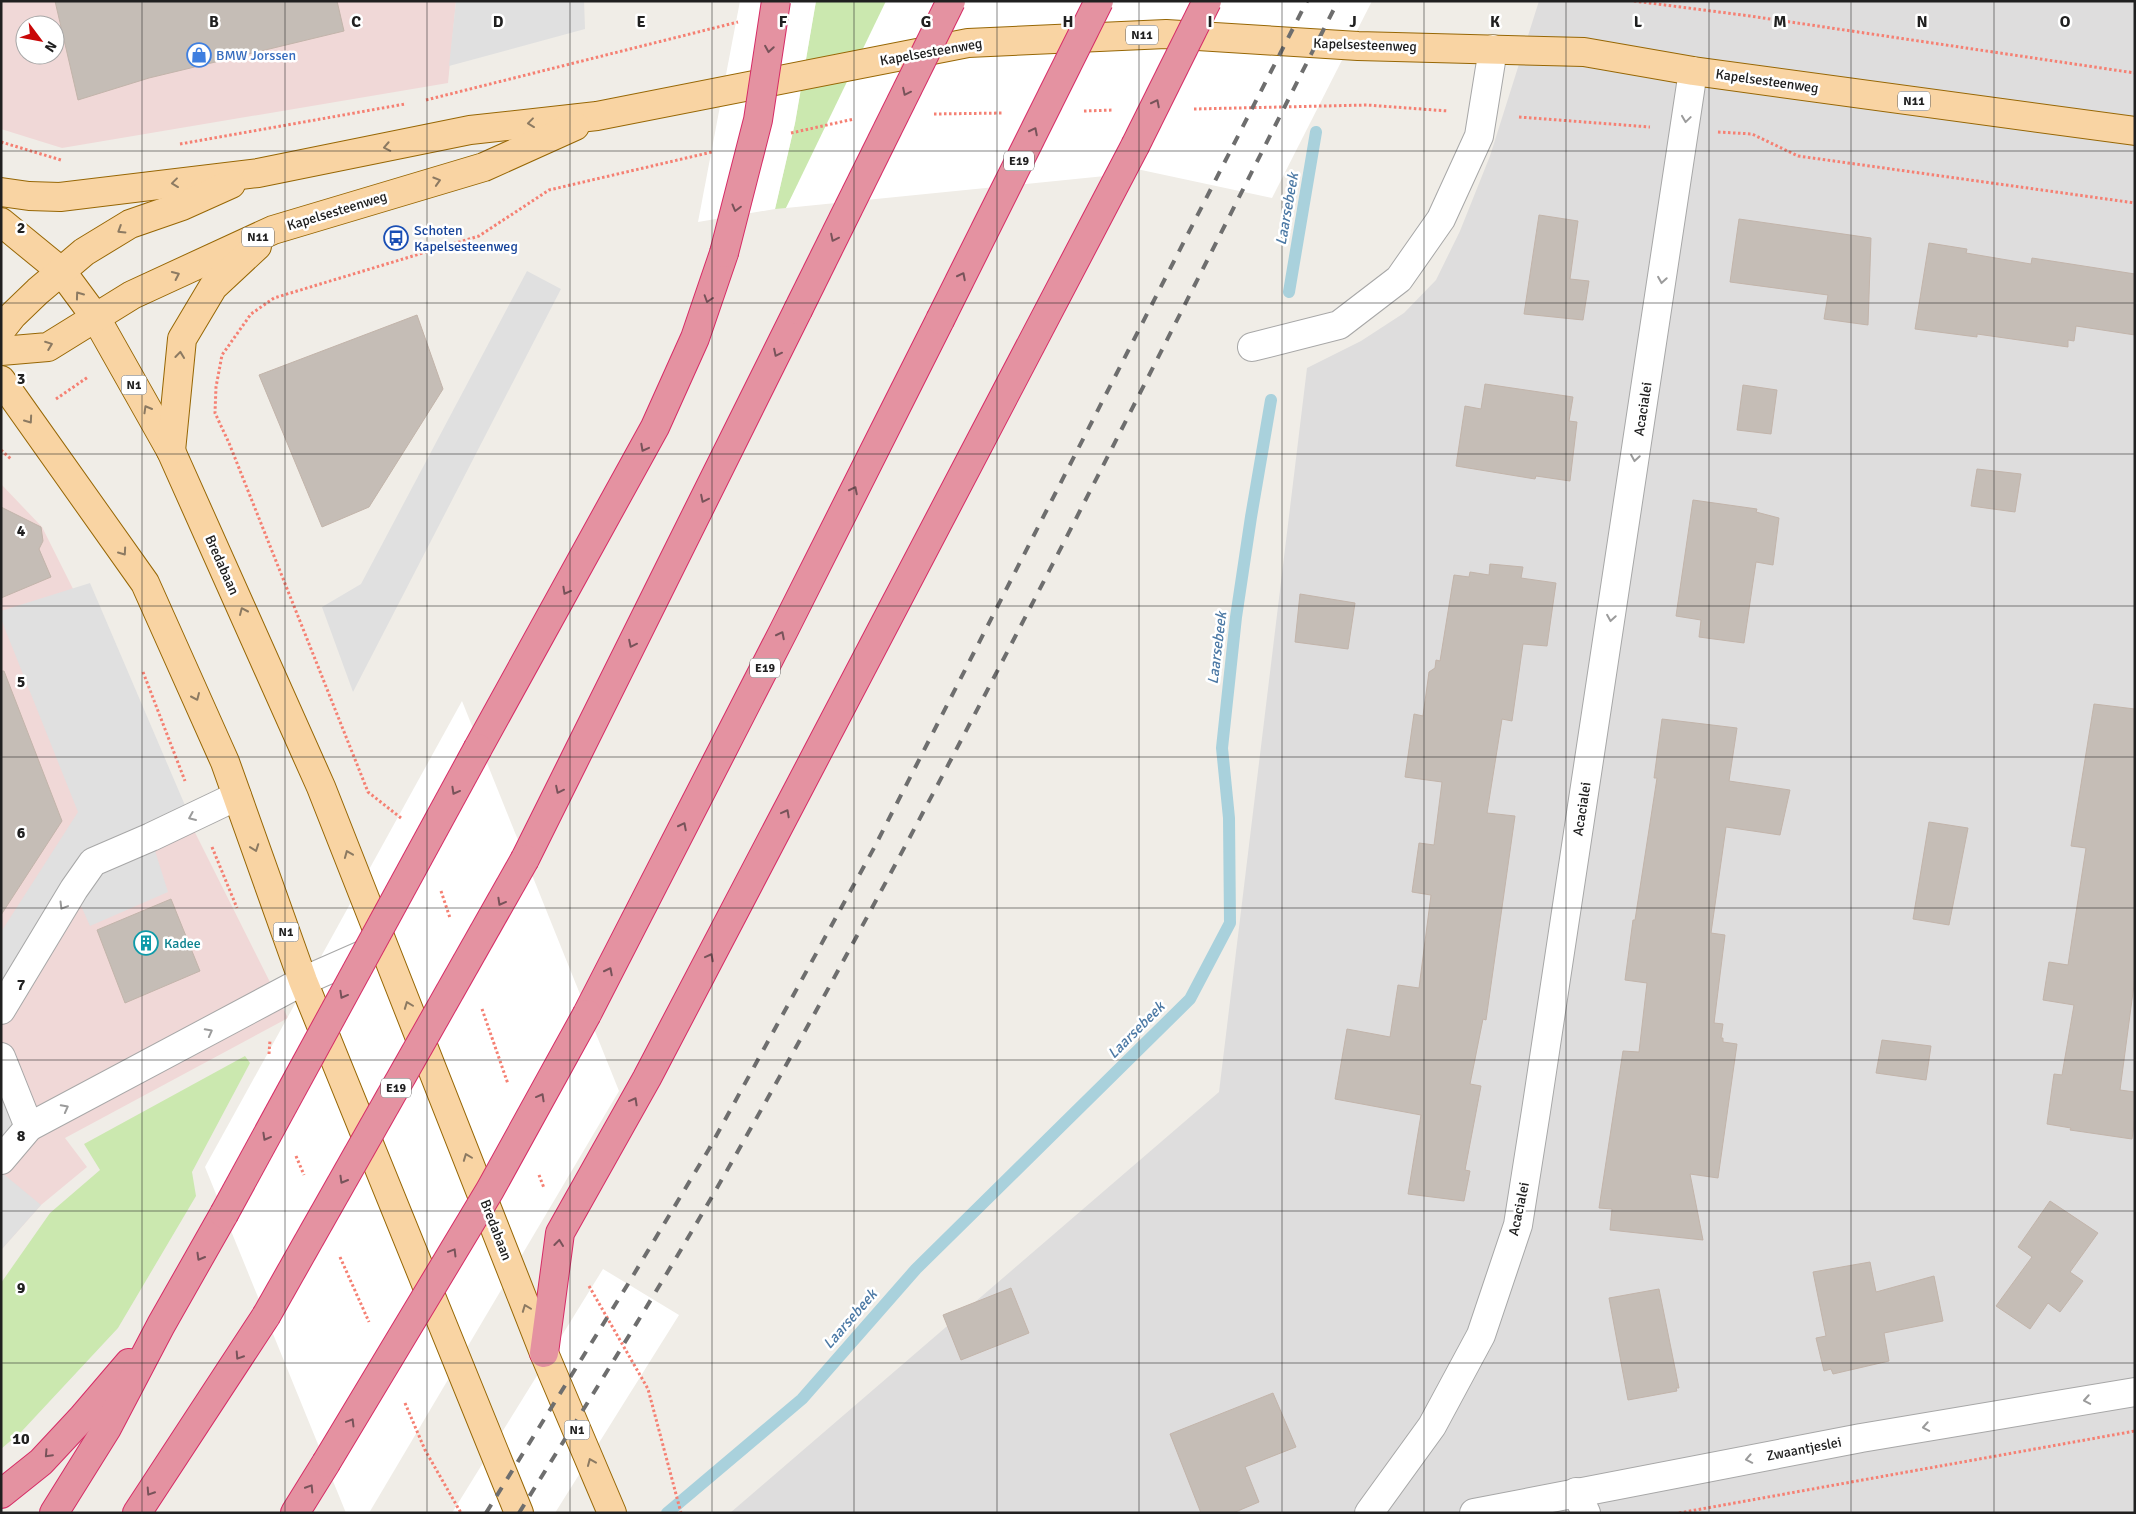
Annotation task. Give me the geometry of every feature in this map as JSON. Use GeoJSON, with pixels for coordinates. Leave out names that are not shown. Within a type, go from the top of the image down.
{"type":"FeatureCollection","features":[{"type":"Feature","properties":{"kind":"highway"},"geometry":{"type":"LineString","coordinates":[[54,1513],[107,1428],[160,1326],[224,1214],[655,428],[695,338],[724,253],[758,120],[776,1]]}},
{"type":"Feature","properties":{"kind":"highway","name":"E19"},"geometry":{"type":"LineString","coordinates":[[137,1513],[266,1316],[525,859],[951,1]]}},
{"type":"Feature","properties":{"kind":"highway","name":"E19"},"geometry":{"type":"LineString","coordinates":[[295,1513],[490,1190],[586,1014],[789,621],[1099,1]]}},
{"type":"Feature","properties":{"kind":"highway"},"geometry":{"type":"LineString","coordinates":[[544,1353],[560,1234],[647,1078],[1135,146],[1207,1]]}},
{"type":"Feature","properties":{"kind":"highway"},"geometry":{"type":"LineString","coordinates":[[1,1494],[41,1462],[82,1418],[160,1326]]}},
{"type":"Feature","properties":{"kind":"main road","name":"Kapelsesteenweg"},"geometry":{"type":"LineString","coordinates":[[1,192],[29,196],[60,197],[258,173],[470,130],[596,116],[968,43],[1166,34],[1358,46],[1584,52],[1693,71],[2135,131]]}},
{"type":"Feature","properties":{"kind":"main road","name":"Kapelsesteenweg"},"geometry":{"type":"LineString","coordinates":[[1,351],[48,347],[132,295],[273,230],[484,167],[596,116]]}},
{"type":"Feature","properties":{"kind":"main road","name":"Kapelsesteenweg"},"geometry":{"type":"LineString","coordinates":[[1,330],[19,310],[84,252],[130,224],[182,206],[258,173]]}},
{"type":"Feature","properties":{"kind":"main road","name":"Bredabaan"},"geometry":{"type":"LineString","coordinates":[[1,222],[62,272],[96,318],[171,451],[321,787],[544,1353],[612,1513]]}},
{"type":"Feature","properties":{"kind":"main road","name":"N11"},"geometry":{"type":"LineString","coordinates":[[171,451],[182,339],[213,287],[273,230]]}},
{"type":"Feature","properties":{"kind":"main road","name":"N1"},"geometry":{"type":"LineString","coordinates":[[1,380],[145,584],[225,762],[303,981],[519,1513]]}},
{"type":"Feature","properties":{"kind":"street"},"geometry":{"type":"LineString","coordinates":[[1252,348],[1340,325],[1399,279],[1441,219],[1479,136],[1493,49]]}},
{"type":"Feature","properties":{"kind":"street","name":"Acacialei"},"geometry":{"type":"LineString","coordinates":[[1369,1513],[1432,1426],[1481,1335],[1518,1225],[1693,71]]}},
{"type":"Feature","properties":{"kind":"street"},"geometry":{"type":"LineString","coordinates":[[1,1010],[74,889],[93,862],[151,837],[236,796]]}},
{"type":"Feature","properties":{"kind":"street"},"geometry":{"type":"LineString","coordinates":[[1,1160],[29,1127],[303,981],[384,945]]}},
{"type":"Feature","properties":{"kind":"street"},"geometry":{"type":"LineString","coordinates":[[1,1057],[29,1127]]}},
{"type":"Feature","properties":{"kind":"street","name":"Zwaantjeslei"},"geometry":{"type":"LineString","coordinates":[[1474,1513],[1581,1502],[1861,1438],[2135,1392]]}},
{"type":"Feature","properties":{"kind":"path"},"geometry":{"type":"LineString","coordinates":[[1634,1],[1750,16],[2135,73]]}},
{"type":"Feature","properties":{"kind":"path"},"geometry":{"type":"LineString","coordinates":[[420,102],[742,20]]}},
{"type":"Feature","properties":{"kind":"path"},"geometry":{"type":"LineString","coordinates":[[177,145],[411,103]]}},
{"type":"Feature","properties":{"kind":"path"},"geometry":{"type":"LineString","coordinates":[[61,160],[70,159]]}},
{"type":"Feature","properties":{"kind":"path"},"geometry":{"type":"LineString","coordinates":[[222,355],[216,387],[215,413],[230,443]]}},
{"type":"Feature","properties":{"kind":"path"},"geometry":{"type":"LineString","coordinates":[[1,450],[15,463]]}},
{"type":"Feature","properties":{"kind":"path"},"geometry":{"type":"LineString","coordinates":[[142,669],[239,915]]}},
{"type":"Feature","properties":{"kind":"path"},"geometry":{"type":"LineString","coordinates":[[268,1062],[273,998]]}},
{"type":"Feature","properties":{"kind":"path"},"geometry":{"type":"LineString","coordinates":[[294,1153],[306,1180]]}},
{"type":"Feature","properties":{"kind":"path"},"geometry":{"type":"LineString","coordinates":[[338,1252],[370,1324]]}},
{"type":"Feature","properties":{"kind":"path"},"geometry":{"type":"LineString","coordinates":[[402,1396],[425,1450],[461,1513]]}},
{"type":"Feature","properties":{"kind":"path"},"geometry":{"type":"LineString","coordinates":[[1679,1513],[2135,1431]]}},
{"type":"Feature","properties":{"kind":"path"},"geometry":{"type":"LineString","coordinates":[[673,1478],[682,1513]]}},
{"type":"Feature","properties":{"kind":"shaded area"},"geometry":{"type":"Polygon","coordinates":[[[1,1],[456,1],[448,83],[62,148],[1,129],[1,1]]]}},
{"type":"Feature","properties":{"kind":"shaded area"},"geometry":{"type":"Polygon","coordinates":[[[456,1],[584,1],[585,29],[449,66],[456,1]]]}},
{"type":"Feature","properties":{"kind":"shaded area"},"geometry":{"type":"Polygon","coordinates":[[[1539,1],[2135,1],[2135,1513],[730,1513],[1219,1092],[1307,368],[1361,341],[1404,313],[1436,280],[1460,231],[1490,156],[1539,1]]]}},
{"type":"Feature","properties":{"kind":"shaded area"},"geometry":{"type":"Polygon","coordinates":[[[527,271],[561,289],[353,692],[322,607],[361,584],[527,271]]]}},
{"type":"Feature","properties":{"kind":"shaded area"},"geometry":{"type":"Polygon","coordinates":[[[1,484],[42,527],[288,1018],[65,1138],[87,1167],[41,1205],[1,1250],[1,484]]]}},
{"type":"Feature","properties":{"kind":"shaded area"},"geometry":{"type":"Polygon","coordinates":[[[90,583],[190,817],[151,838],[168,892],[90,926],[74,890],[1,1010],[1,932],[78,812],[1,619],[1,611],[90,583]]]}},
{"type":"Feature","properties":{"kind":"shaded area"},"geometry":{"type":"Polygon","coordinates":[[[1,1057],[29,1127],[1,1160],[1,1057]]]}},
{"type":"Feature","properties":{"kind":"shaded area"},"geometry":{"type":"Polygon","coordinates":[[[1,1172],[41,1205],[1,1250],[1,1172]]]}},
{"type":"Feature","properties":{"kind":"green space"},"geometry":{"type":"Polygon","coordinates":[[[816,1],[896,1],[786,208],[775,209],[795,123],[816,1]]]}},
{"type":"Feature","properties":{"kind":"green space"},"geometry":{"type":"Polygon","coordinates":[[[245,1056],[250,1063],[192,1172],[196,1196],[118,1328],[22,1431],[1,1449],[1,1283],[50,1213],[100,1170],[84,1144],[245,1056]]]}},
{"type":"Feature","properties":{"kind":"pier"},"geometry":{"type":"Polygon","coordinates":[[[740,1],[816,1],[795,123],[775,209],[698,222],[740,1]]]}},
{"type":"Feature","properties":{"kind":"pier"},"geometry":{"type":"Polygon","coordinates":[[[886,1],[1191,1],[1105,176],[786,208],[886,1]]]}},
{"type":"Feature","properties":{"kind":"pier"},"geometry":{"type":"Polygon","coordinates":[[[1196,1],[1372,1],[1272,198],[1118,165],[1196,1]]]}},
{"type":"Feature","properties":{"kind":"pier"},"geometry":{"type":"Polygon","coordinates":[[[462,701],[619,1091],[369,1513],[346,1513],[205,1167],[462,701]]]}},
{"type":"Feature","properties":{"kind":"pier"},"geometry":{"type":"Polygon","coordinates":[[[603,1269],[679,1315],[555,1513],[452,1513],[603,1269]]]}},
{"type":"Feature","properties":{"kind":"building"},"geometry":{"type":"Polygon","coordinates":[[[55,1],[337,1],[344,31],[149,78],[78,100],[65,44],[65,15],[58,15],[55,1]]]}},
{"type":"Feature","properties":{"kind":"building"},"geometry":{"type":"Polygon","coordinates":[[[1539,215],[1578,221],[1570,279],[1589,281],[1583,320],[1524,314],[1539,215]]]}},
{"type":"Feature","properties":{"kind":"building"},"geometry":{"type":"Polygon","coordinates":[[[1739,219],[1871,238],[1868,325],[1824,319],[1828,295],[1730,282],[1739,219]]]}},
{"type":"Feature","properties":{"kind":"building"},"geometry":{"type":"Polygon","coordinates":[[[1929,243],[1967,249],[1966,253],[2031,264],[2032,258],[2135,274],[2135,335],[2076,326],[2074,341],[2068,340],[2068,347],[1977,334],[1977,337],[1915,329],[1929,243]]]}},
{"type":"Feature","properties":{"kind":"building"},"geometry":{"type":"Polygon","coordinates":[[[417,315],[443,389],[369,507],[322,527],[259,375],[417,315]]]}},
{"type":"Feature","properties":{"kind":"building"},"geometry":{"type":"Polygon","coordinates":[[[1485,384],[1573,397],[1569,421],[1577,422],[1570,481],[1536,476],[1535,479],[1456,466],[1465,406],[1481,409],[1485,384]]]}},
{"type":"Feature","properties":{"kind":"building"},"geometry":{"type":"Polygon","coordinates":[[[1743,385],[1777,390],[1771,434],[1737,430],[1743,385]]]}},
{"type":"Feature","properties":{"kind":"building"},"geometry":{"type":"Polygon","coordinates":[[[1977,469],[2021,474],[2015,512],[1971,506],[1977,469]]]}},
{"type":"Feature","properties":{"kind":"building"},"geometry":{"type":"Polygon","coordinates":[[[1693,500],[1757,509],[1756,512],[1779,518],[1773,565],[1756,562],[1744,643],[1699,637],[1701,620],[1676,616],[1693,500]]]}},
{"type":"Feature","properties":{"kind":"building"},"geometry":{"type":"Polygon","coordinates":[[[1,507],[41,527],[43,541],[39,549],[51,577],[1,598],[1,507]]]}},
{"type":"Feature","properties":{"kind":"building"},"geometry":{"type":"Polygon","coordinates":[[[1490,564],[1523,567],[1521,578],[1556,583],[1547,646],[1523,644],[1512,721],[1502,719],[1487,813],[1515,816],[1486,1020],[1483,1019],[1470,1084],[1481,1086],[1465,1170],[1470,1171],[1464,1201],[1408,1194],[1421,1115],[1335,1099],[1347,1029],[1390,1037],[1398,985],[1419,988],[1431,895],[1412,892],[1419,843],[1434,845],[1442,782],[1405,777],[1414,714],[1423,716],[1429,672],[1435,668],[1436,660],[1440,661],[1454,575],[1469,577],[1470,572],[1489,575],[1490,564]]]}},
{"type":"Feature","properties":{"kind":"building"},"geometry":{"type":"Polygon","coordinates":[[[1300,594],[1355,603],[1348,649],[1295,642],[1300,594]]]}},
{"type":"Feature","properties":{"kind":"building"},"geometry":{"type":"Polygon","coordinates":[[[1,671],[4,671],[62,821],[1,915],[1,671]]]}},
{"type":"Feature","properties":{"kind":"building"},"geometry":{"type":"Polygon","coordinates":[[[2094,704],[2135,709],[2135,977],[2120,1090],[2135,1092],[2135,1117],[2132,1139],[2070,1130],[2071,1128],[2047,1124],[2054,1074],[2062,1075],[2074,1005],[2043,1000],[2049,962],[2068,965],[2086,848],[2071,846],[2094,704]]]}},
{"type":"Feature","properties":{"kind":"building"},"geometry":{"type":"Polygon","coordinates":[[[1662,719],[1737,728],[1729,781],[1790,790],[1780,835],[1726,827],[1711,933],[1725,935],[1714,1023],[1723,1024],[1721,1038],[1723,1038],[1723,1042],[1737,1044],[1718,1178],[1690,1174],[1703,1240],[1610,1230],[1612,1209],[1599,1208],[1623,1051],[1639,1052],[1647,983],[1625,980],[1657,778],[1654,778],[1662,719]]]}},
{"type":"Feature","properties":{"kind":"building"},"geometry":{"type":"Polygon","coordinates":[[[1929,822],[1968,828],[1949,925],[1913,919],[1929,822]]]}},
{"type":"Feature","properties":{"kind":"building","name":"Kadee"},"geometry":{"type":"Polygon","coordinates":[[[171,899],[200,971],[125,1003],[97,930],[171,899]]]}},
{"type":"Feature","properties":{"kind":"building"},"geometry":{"type":"Polygon","coordinates":[[[1882,1040],[1931,1046],[1926,1080],[1876,1073],[1882,1040]]]}},
{"type":"Feature","properties":{"kind":"building"},"geometry":{"type":"Polygon","coordinates":[[[2050,1201],[2098,1233],[2070,1272],[2083,1281],[2060,1312],[2048,1303],[2030,1329],[1996,1306],[2032,1257],[2018,1247],[2050,1201]]]}},
{"type":"Feature","properties":{"kind":"building"},"geometry":{"type":"Polygon","coordinates":[[[1870,1262],[1876,1292],[1934,1276],[1943,1321],[1884,1333],[1889,1361],[1833,1374],[1831,1369],[1824,1371],[1816,1338],[1826,1336],[1813,1272],[1870,1262]]]}},
{"type":"Feature","properties":{"kind":"building"},"geometry":{"type":"Polygon","coordinates":[[[1011,1288],[1029,1333],[961,1360],[943,1315],[1011,1288]]]}},
{"type":"Feature","properties":{"kind":"building"},"geometry":{"type":"Polygon","coordinates":[[[1659,1289],[1679,1388],[1676,1388],[1677,1391],[1628,1400],[1609,1298],[1659,1289]]]}},
{"type":"Feature","properties":{"kind":"building"},"geometry":{"type":"Polygon","coordinates":[[[1273,1393],[1296,1447],[1245,1467],[1259,1502],[1233,1513],[1201,1513],[1170,1434],[1273,1393]]]}},
{"type":"Feature","properties":{"kind":"waterway","name":"Laarsebeek"},"geometry":{"type":"LineString","coordinates":[[1289,292],[1316,132]]}},
{"type":"Feature","properties":{"kind":"waterway","name":"Laarsebeek"},"geometry":{"type":"LineString","coordinates":[[667,1513],[802,1399],[916,1269],[1190,999],[1230,923],[1229,818],[1222,748],[1236,617],[1271,400]]}},
{"type":"Feature","properties":{"kind":"railway"},"geometry":{"type":"LineString","coordinates":[[486,1513],[709,1149],[874,848],[1307,1]]}},
{"type":"Feature","properties":{"kind":"railway"},"geometry":{"type":"LineString","coordinates":[[519,1513],[682,1248],[813,1016],[1043,583],[1338,1]]}},
{"type":"Feature","properties":{"kind":"place","name":"BMW Jorssen"},"geometry":{"type":"Point","coordinates":[199,55]}},
{"type":"Feature","properties":{"kind":"place","name":"Schoten Kapelsesteenweg"},"geometry":{"type":"Point","coordinates":[396,238]}},
{"type":"Feature","properties":{"kind":"place","name":"Kadee"},"geometry":{"type":"Point","coordinates":[146,943]}}]}
